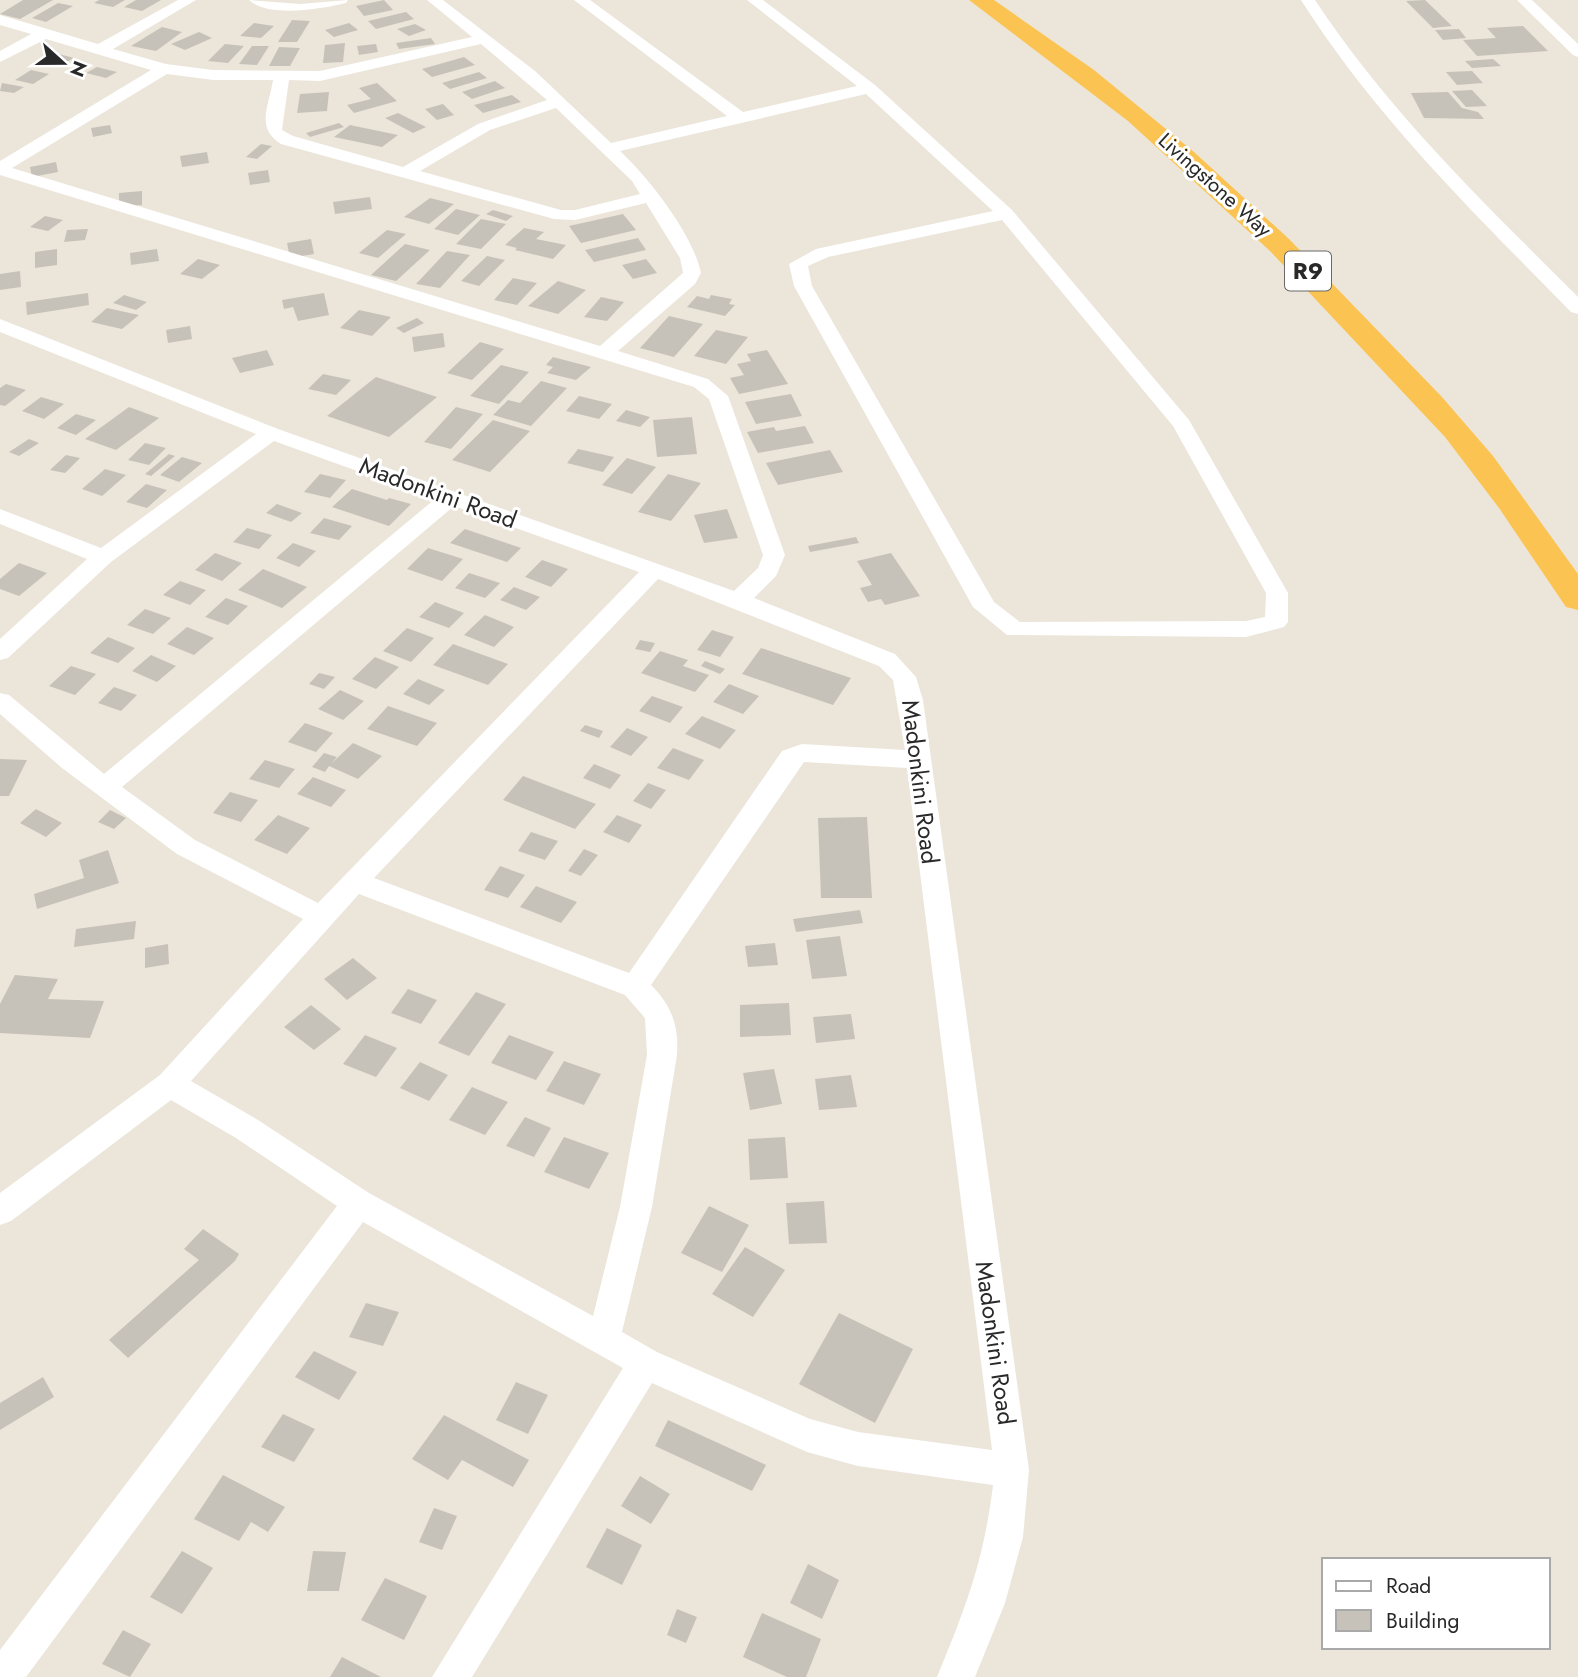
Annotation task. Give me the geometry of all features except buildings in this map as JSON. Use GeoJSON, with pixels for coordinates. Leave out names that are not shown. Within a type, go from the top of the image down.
{"type":"FeatureCollection","features":[{"type":"Feature","properties":{"kind":"highway","name":"Livingstone Way"},"geometry":{"type":"LineString","coordinates":[[979,0],[1096,84],[1210,175],[1307,270],[1466,442],[1538,538],[1578,599]]}},
{"type":"Feature","properties":{"kind":"street"},"geometry":{"type":"LineString","coordinates":[[99,50],[190,0]]}},
{"type":"Feature","properties":{"kind":"street"},"geometry":{"type":"LineString","coordinates":[[256,0],[300,8],[341,0]]}},
{"type":"Feature","properties":{"kind":"street"},"geometry":{"type":"LineString","coordinates":[[434,0],[560,101],[610,148],[653,196],[690,258],[692,273],[680,287],[603,354]]}},
{"type":"Feature","properties":{"kind":"street"},"geometry":{"type":"LineString","coordinates":[[581,0],[741,119]]}},
{"type":"Feature","properties":{"kind":"street"},"geometry":{"type":"LineString","coordinates":[[754,0],[869,88],[1006,214],[1182,424],[1277,593],[1276,622],[1246,629],[1015,630],[985,607],[803,286],[799,264],[822,253],[1006,214]]}},
{"type":"Feature","properties":{"kind":"street"},"geometry":{"type":"LineString","coordinates":[[1308,0],[1331,39],[1384,107],[1578,308]]}},
{"type":"Feature","properties":{"kind":"street"},"geometry":{"type":"LineString","coordinates":[[1524,0],[1578,52]]}},
{"type":"Feature","properties":{"kind":"street"},"geometry":{"type":"LineString","coordinates":[[0,20],[164,69],[194,74],[282,78],[346,72],[484,38]]}},
{"type":"Feature","properties":{"kind":"street"},"geometry":{"type":"LineString","coordinates":[[0,57],[45,33]]}},
{"type":"Feature","properties":{"kind":"street"},"geometry":{"type":"LineString","coordinates":[[0,169],[164,69]]}},
{"type":"Feature","properties":{"kind":"street"},"geometry":{"type":"LineString","coordinates":[[282,78],[273,127],[275,133],[287,140],[568,216],[653,196]]}},
{"type":"Feature","properties":{"kind":"street"},"geometry":{"type":"LineString","coordinates":[[610,148],[869,88]]}},
{"type":"Feature","properties":{"kind":"street"},"geometry":{"type":"LineString","coordinates":[[408,171],[484,127],[560,101]]}},
{"type":"Feature","properties":{"kind":"street"},"geometry":{"type":"LineString","coordinates":[[0,169],[701,383],[719,396],[774,555],[768,571],[738,600]]}},
{"type":"Feature","properties":{"kind":"street","name":"Madonkini Road"},"geometry":{"type":"LineString","coordinates":[[0,325],[271,433],[738,600],[887,660],[904,677],[911,700],[1012,1470],[1004,1536],[987,1603],[956,1677]]}},
{"type":"Feature","properties":{"kind":"street"},"geometry":{"type":"LineString","coordinates":[[0,652],[103,557],[271,433]]}},
{"type":"Feature","properties":{"kind":"street"},"geometry":{"type":"LineString","coordinates":[[105,787],[451,497]]}},
{"type":"Feature","properties":{"kind":"street"},"geometry":{"type":"LineString","coordinates":[[0,516],[103,557]]}},
{"type":"Feature","properties":{"kind":"street"},"geometry":{"type":"LineString","coordinates":[[0,1211],[170,1084],[354,881],[654,570]]}},
{"type":"Feature","properties":{"kind":"street"},"geometry":{"type":"LineString","coordinates":[[0,701],[105,787],[186,847],[322,917]]}},
{"type":"Feature","properties":{"kind":"street"},"geometry":{"type":"LineString","coordinates":[[635,987],[791,757],[802,752],[917,760]]}},
{"type":"Feature","properties":{"kind":"street"},"geometry":{"type":"LineString","coordinates":[[354,881],[635,987],[658,1010],[665,1032],[636,1207],[603,1341]]}},
{"type":"Feature","properties":{"kind":"street"},"geometry":{"type":"LineString","coordinates":[[170,1084],[247,1129],[358,1203],[645,1363],[807,1435],[858,1449],[1012,1470]]}},
{"type":"Feature","properties":{"kind":"street"},"geometry":{"type":"LineString","coordinates":[[3,1677],[358,1203]]}},
{"type":"Feature","properties":{"kind":"street"},"geometry":{"type":"LineString","coordinates":[[451,1677],[645,1363]]}}]}
